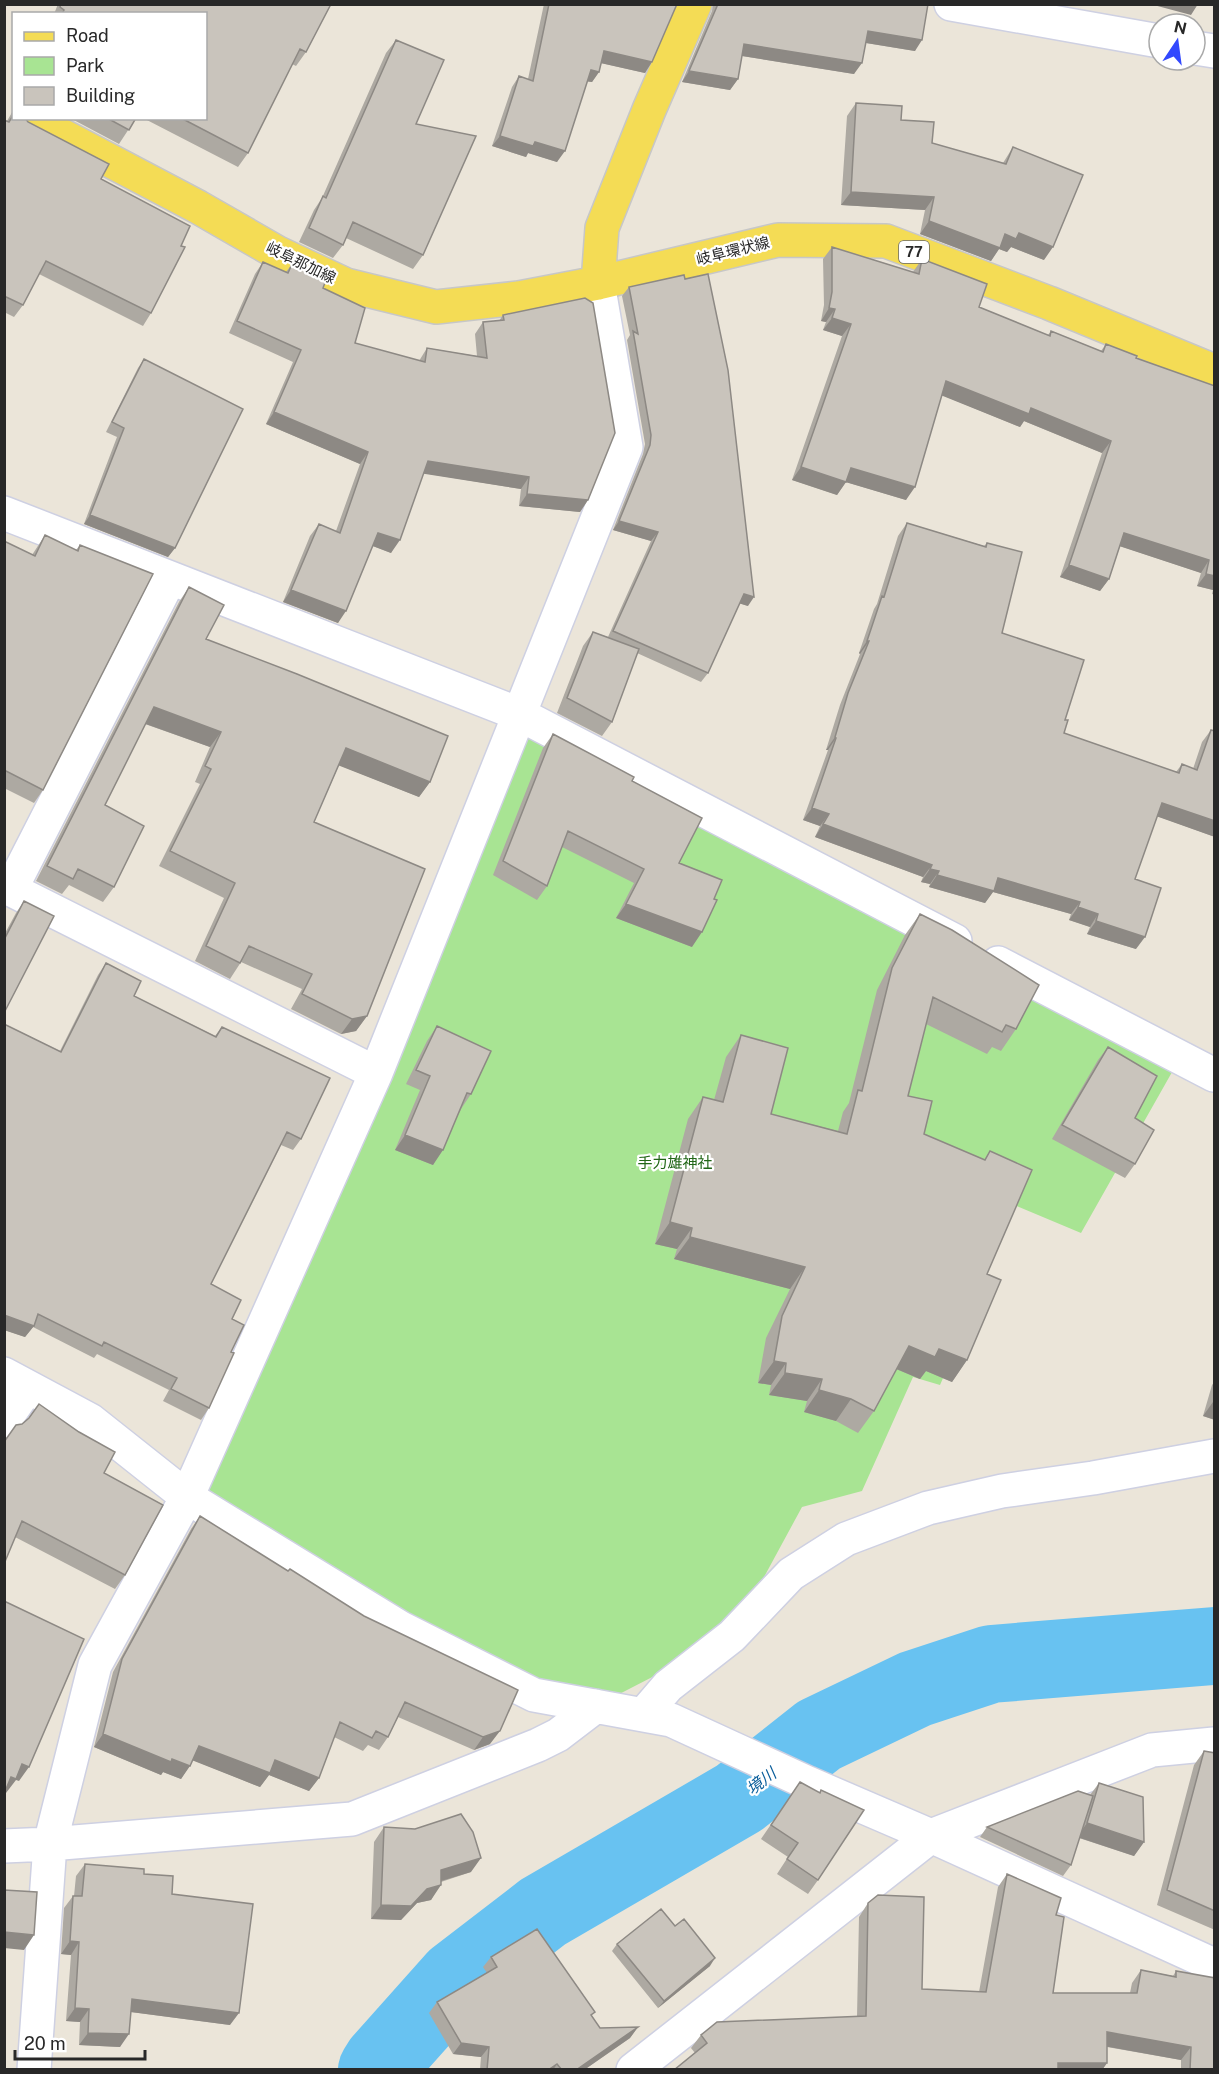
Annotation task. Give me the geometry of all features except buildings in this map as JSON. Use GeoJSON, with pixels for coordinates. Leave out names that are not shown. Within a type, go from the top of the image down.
{"type":"FeatureCollection","features":[{"type":"Feature","properties":{"kind":"main road"},"geometry":{"type":"LineString","coordinates":[[598,283],[602,228],[649,110],[695,4]]}},
{"type":"Feature","properties":{"kind":"main road","name":"岐阜那加線"},"geometry":{"type":"LineString","coordinates":[[33,120],[198,207],[278,253],[346,285],[436,307],[519,298],[598,283]]}},
{"type":"Feature","properties":{"kind":"main road","name":"岐阜環状線"},"geometry":{"type":"LineString","coordinates":[[598,283],[778,240],[886,241],[1049,303],[1215,371]]}},
{"type":"Feature","properties":{"kind":"street"},"geometry":{"type":"LineString","coordinates":[[951,4],[1147,39]]}},
{"type":"Feature","properties":{"kind":"street"},"geometry":{"type":"LineString","coordinates":[[34,2070],[50,1845],[95,1665],[187,1497],[376,1073],[626,447],[598,283]]}},
{"type":"Feature","properties":{"kind":"street"},"geometry":{"type":"LineString","coordinates":[[4,513],[519,714],[1215,1075]]}},
{"type":"Feature","properties":{"kind":"street"},"geometry":{"type":"LineString","coordinates":[[170,578],[8,887],[376,1073]]}},
{"type":"Feature","properties":{"kind":"street"},"geometry":{"type":"LineString","coordinates":[[4,1421],[16,1381],[90,1420],[187,1497],[401,1628],[534,1695],[658,1717],[931,1836],[1215,1965]]}},
{"type":"Feature","properties":{"kind":"street"},"geometry":{"type":"LineString","coordinates":[[658,1717],[668,1686],[732,1636],[791,1574],[846,1539],[928,1508],[1002,1491],[1093,1478],[1215,1456]]}},
{"type":"Feature","properties":{"kind":"street"},"geometry":{"type":"LineString","coordinates":[[4,1846],[50,1845],[352,1819],[538,1745],[558,1735],[596,1706]]}},
{"type":"Feature","properties":{"kind":"street"},"geometry":{"type":"LineString","coordinates":[[633,2070],[931,1836],[1152,1750],[1215,1744]]}},
{"type":"Feature","properties":{"kind":"green space","name":"手力雄神社"},"geometry":{"type":"Polygon","coordinates":[[[519,714],[1180,1058],[1081,1233],[1002,1200],[983,1287],[940,1385],[913,1377],[862,1491],[802,1507],[732,1636],[596,1706],[534,1695],[187,1497],[519,714]]]}},
{"type":"Feature","properties":{"kind":"waterway","name":"境川"},"geometry":{"type":"LineString","coordinates":[[377,2070],[456,1979],[543,1912],[739,1798],[819,1735],[915,1689],[991,1664],[1214,1646]]}}]}
